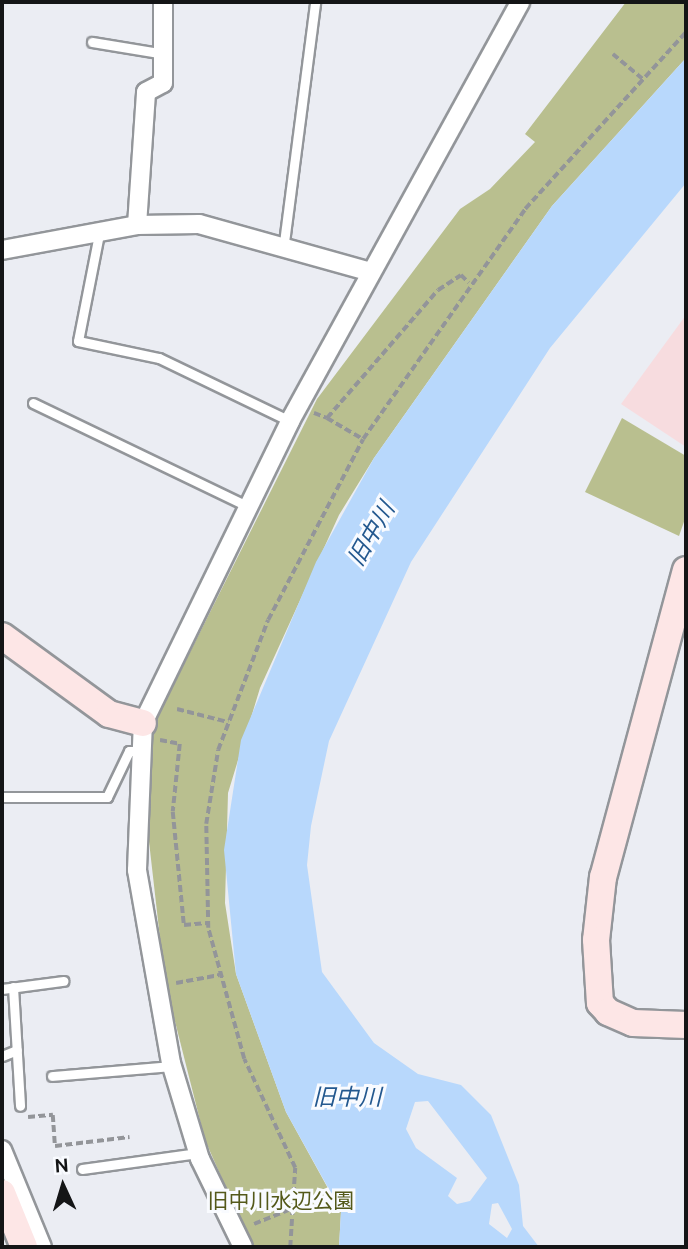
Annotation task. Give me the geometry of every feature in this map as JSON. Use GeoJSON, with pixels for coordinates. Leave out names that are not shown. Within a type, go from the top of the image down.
{"type":"FeatureCollection","features":[{"type":"Feature","properties":{"kind":"street"},"geometry":{"type":"LineString","coordinates":[[137,225],[146,92],[163,83],[163,2]]}},
{"type":"Feature","properties":{"kind":"street"},"geometry":{"type":"LineString","coordinates":[[243,1247],[198,1153],[172,1066],[137,870],[141,737],[247,506],[294,413],[520,2]]}},
{"type":"Feature","properties":{"kind":"street"},"geometry":{"type":"LineString","coordinates":[[2,250],[137,225],[199,224],[283,251],[371,272]]}},
{"type":"Feature","properties":{"kind":"street"},"geometry":{"type":"LineString","coordinates":[[686,570],[610,850],[596,940],[598,986],[608,1012],[633,1023],[686,1025]]}},
{"type":"Feature","properties":{"kind":"street"},"geometry":{"type":"LineString","coordinates":[[2,636],[141,737]]}},
{"type":"Feature","properties":{"kind":"street"},"geometry":{"type":"LineString","coordinates":[[2,1150],[42,1247]]}},
{"type":"Feature","properties":{"kind":"street"},"geometry":{"type":"LineString","coordinates":[[2,1194],[24,1247]]}},
{"type":"Feature","properties":{"kind":"lane"},"geometry":{"type":"LineString","coordinates":[[283,251],[315,2]]}},
{"type":"Feature","properties":{"kind":"lane"},"geometry":{"type":"LineString","coordinates":[[92,42],[165,54]]}},
{"type":"Feature","properties":{"kind":"lane"},"geometry":{"type":"LineString","coordinates":[[99,234],[78,341],[159,359],[294,413]]}},
{"type":"Feature","properties":{"kind":"lane"},"geometry":{"type":"LineString","coordinates":[[33,403],[247,506]]}},
{"type":"Feature","properties":{"kind":"lane"},"geometry":{"type":"LineString","coordinates":[[2,797],[107,797],[129,751],[141,737]]}},
{"type":"Feature","properties":{"kind":"lane"},"geometry":{"type":"LineString","coordinates":[[2,989],[63,981]]}},
{"type":"Feature","properties":{"kind":"lane"},"geometry":{"type":"LineString","coordinates":[[13,987],[20,1106]]}},
{"type":"Feature","properties":{"kind":"lane"},"geometry":{"type":"LineString","coordinates":[[2,1056],[16,1050]]}},
{"type":"Feature","properties":{"kind":"lane"},"geometry":{"type":"LineString","coordinates":[[52,1076],[172,1066]]}},
{"type":"Feature","properties":{"kind":"lane"},"geometry":{"type":"LineString","coordinates":[[82,1169],[198,1153]]}},
{"type":"Feature","properties":{"kind":"path"},"geometry":{"type":"LineString","coordinates":[[290,1247],[295,1168],[244,1059],[207,923],[206,824],[228,722],[279,598],[363,439],[469,283],[540,191],[686,32]]}},
{"type":"Feature","properties":{"kind":"path"},"geometry":{"type":"LineString","coordinates":[[613,54],[642,79]]}},
{"type":"Feature","properties":{"kind":"path"},"geometry":{"type":"LineString","coordinates":[[327,418],[438,290],[461,275],[469,283]]}},
{"type":"Feature","properties":{"kind":"path"},"geometry":{"type":"LineString","coordinates":[[294,413],[327,418],[363,439]]}},
{"type":"Feature","properties":{"kind":"path"},"geometry":{"type":"LineString","coordinates":[[177,709],[228,722]]}},
{"type":"Feature","properties":{"kind":"path"},"geometry":{"type":"LineString","coordinates":[[141,737],[180,744],[174,823],[184,925],[207,923]]}},
{"type":"Feature","properties":{"kind":"path"},"geometry":{"type":"LineString","coordinates":[[172,984],[219,975]]}},
{"type":"Feature","properties":{"kind":"path"},"geometry":{"type":"LineString","coordinates":[[20,1106],[25,1117],[53,1115],[55,1146],[129,1137]]}},
{"type":"Feature","properties":{"kind":"path"},"geometry":{"type":"LineString","coordinates":[[251,1226],[291,1209]]}},
{"type":"Feature","properties":{"kind":"shaded area"},"geometry":{"type":"Polygon","coordinates":[[[686,315],[686,447],[621,404],[686,315]]]}},
{"type":"Feature","properties":{"kind":"green space","name":"旧中川水辺公園"},"geometry":{"type":"Polygon","coordinates":[[[626,2],[686,2],[686,58],[552,206],[374,458],[339,515],[260,688],[228,793],[225,903],[236,974],[286,1112],[341,1212],[339,1247],[252,1247],[205,1140],[165,982],[147,824],[147,764],[158,716],[317,399],[460,209],[490,189],[535,142],[525,134],[626,2]]]}},
{"type":"Feature","properties":{"kind":"green space"},"geometry":{"type":"Polygon","coordinates":[[[622,418],[686,456],[686,516],[679,536],[585,492],[622,418]]]}},
{"type":"Feature","properties":{"kind":"water","name":"旧中川"},"geometry":{"type":"Polygon","coordinates":[[[686,58],[686,183],[550,348],[411,562],[329,741],[311,826],[307,865],[322,972],[374,1043],[418,1074],[461,1085],[491,1115],[519,1185],[523,1226],[539,1247],[339,1247],[341,1211],[286,1112],[236,974],[224,850],[241,740],[316,562],[374,458],[552,206],[686,58]],[[428,1101],[415,1102],[406,1129],[416,1148],[457,1178],[448,1196],[457,1204],[470,1201],[487,1178],[428,1101]],[[498,1203],[492,1204],[489,1224],[507,1238],[512,1229],[498,1203]]]}}]}
